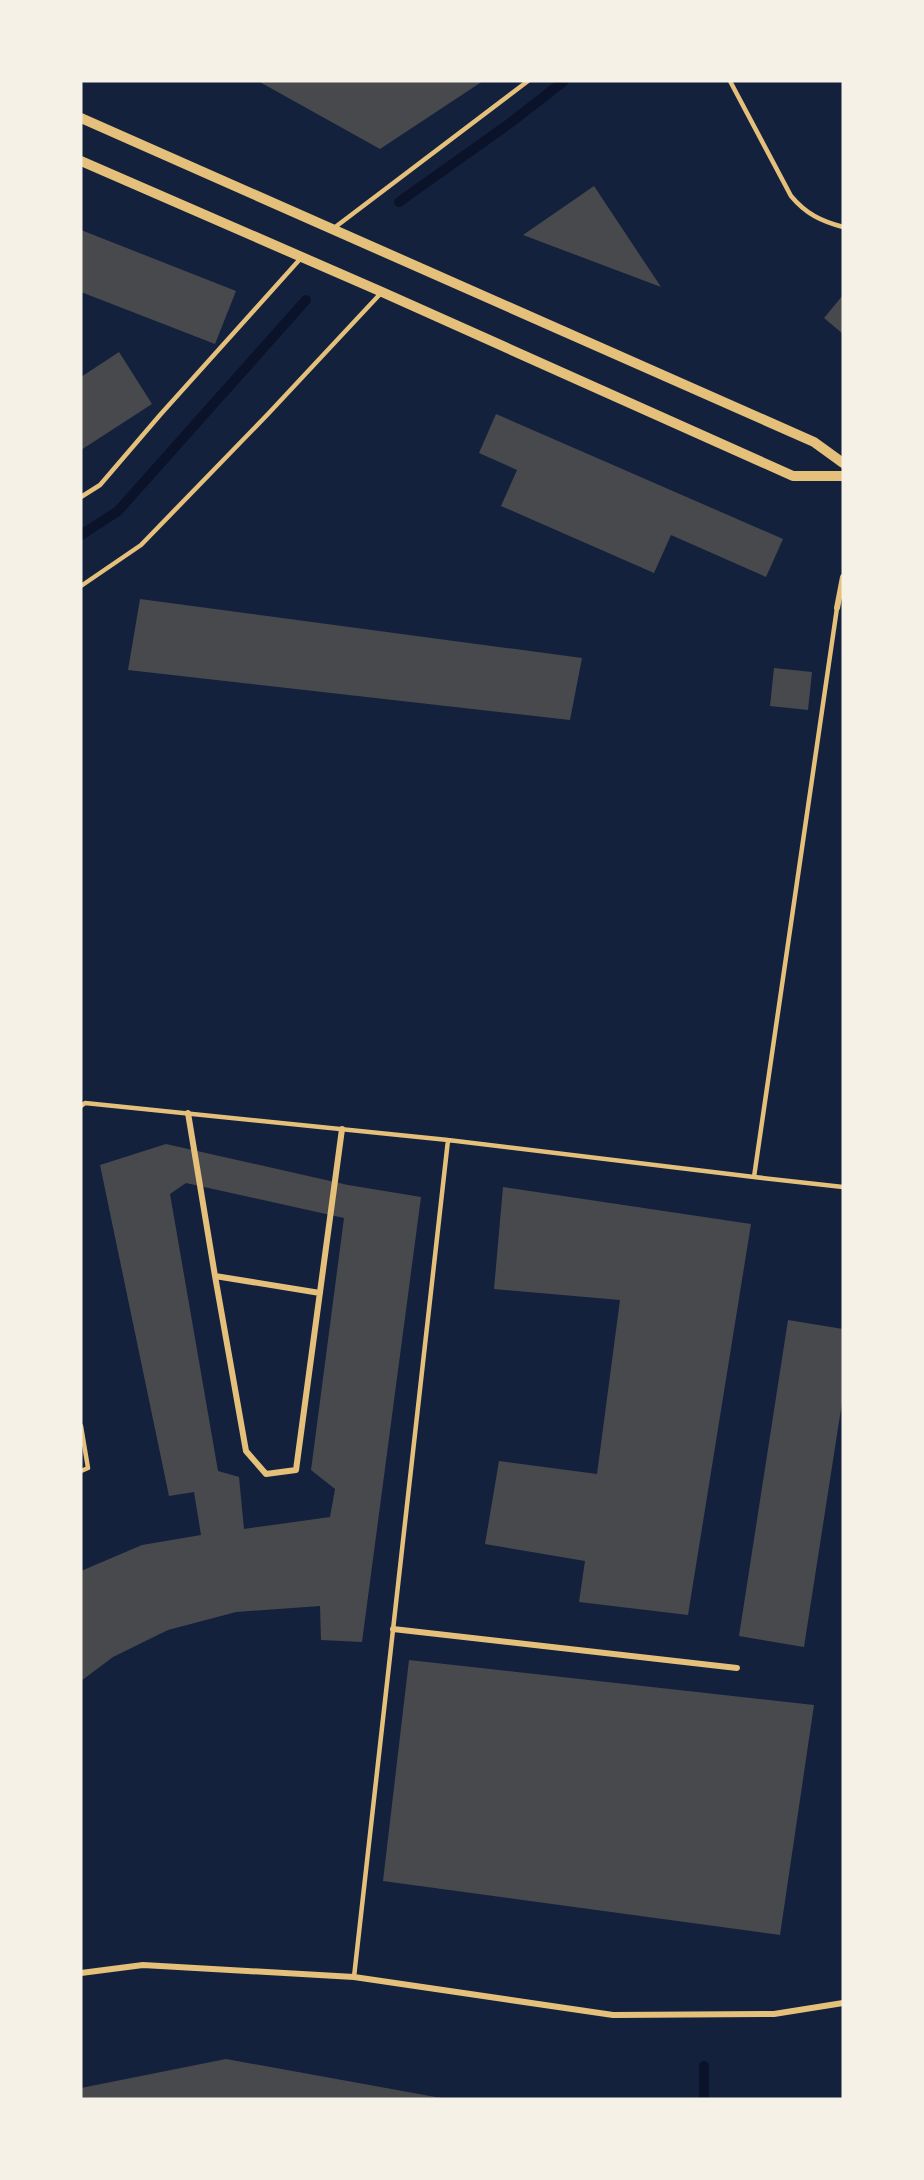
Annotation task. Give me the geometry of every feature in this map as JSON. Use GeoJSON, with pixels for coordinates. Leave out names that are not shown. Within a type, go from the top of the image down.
{"type":"FeatureCollection","features":[{"type":"Feature","properties":{"kind":"street"},"geometry":{"type":"LineString","coordinates":[[81,118],[814,442],[843,464]]}},
{"type":"Feature","properties":{"kind":"street"},"geometry":{"type":"LineString","coordinates":[[81,161],[382,292],[793,476],[843,477]]}},
{"type":"Feature","properties":{"kind":"street"},"geometry":{"type":"LineString","coordinates":[[837,608],[843,577]]}},
{"type":"Feature","properties":{"kind":"street"},"geometry":{"type":"LineString","coordinates":[[188,1113],[246,1450],[266,1474],[296,1470],[342,1129]]}},
{"type":"Feature","properties":{"kind":"street"},"geometry":{"type":"LineString","coordinates":[[215,1276],[320,1293]]}},
{"type":"Feature","properties":{"kind":"street"},"geometry":{"type":"LineString","coordinates":[[393,1629],[737,1668]]}},
{"type":"Feature","properties":{"kind":"street"},"geometry":{"type":"LineString","coordinates":[[81,1973],[143,1965],[354,1977],[614,2015],[774,2014],[843,2003]]}},
{"type":"Feature","properties":{"kind":"lane"},"geometry":{"type":"LineString","coordinates":[[332,230],[528,81]]}},
{"type":"Feature","properties":{"kind":"lane"},"geometry":{"type":"LineString","coordinates":[[730,81],[791,196],[802,210],[823,222],[843,227]]}},
{"type":"Feature","properties":{"kind":"lane"},"geometry":{"type":"LineString","coordinates":[[81,497],[100,485],[159,415],[301,258]]}},
{"type":"Feature","properties":{"kind":"lane"},"geometry":{"type":"LineString","coordinates":[[81,586],[141,545],[382,292]]}},
{"type":"Feature","properties":{"kind":"lane"},"geometry":{"type":"LineString","coordinates":[[754,1177],[837,608]]}},
{"type":"Feature","properties":{"kind":"lane"},"geometry":{"type":"LineString","coordinates":[[81,1106],[85,1103],[448,1140],[843,1187]]}},
{"type":"Feature","properties":{"kind":"lane"},"geometry":{"type":"LineString","coordinates":[[354,1977],[448,1140]]}},
{"type":"Feature","properties":{"kind":"lane"},"geometry":{"type":"LineString","coordinates":[[81,1426],[88,1468],[81,1471]]}},
{"type":"Feature","properties":{"kind":"building"},"geometry":{"type":"Polygon","coordinates":[[[258,81],[483,81],[380,149],[258,81]]]}},
{"type":"Feature","properties":{"kind":"building"},"geometry":{"type":"Polygon","coordinates":[[[594,186],[661,287],[523,235],[594,186]]]}},
{"type":"Feature","properties":{"kind":"building"},"geometry":{"type":"Polygon","coordinates":[[[81,230],[236,291],[215,344],[81,292],[81,230]]]}},
{"type":"Feature","properties":{"kind":"building"},"geometry":{"type":"Polygon","coordinates":[[[843,295],[843,334],[824,318],[843,295]]]}},
{"type":"Feature","properties":{"kind":"building"},"geometry":{"type":"Polygon","coordinates":[[[119,352],[152,404],[81,450],[81,377],[119,352]]]}},
{"type":"Feature","properties":{"kind":"building"},"geometry":{"type":"Polygon","coordinates":[[[496,414],[783,539],[766,577],[671,535],[654,573],[501,506],[517,470],[479,453],[496,414]]]}},
{"type":"Feature","properties":{"kind":"building"},"geometry":{"type":"Polygon","coordinates":[[[140,599],[582,658],[570,720],[128,670],[140,599]]]}},
{"type":"Feature","properties":{"kind":"building"},"geometry":{"type":"Polygon","coordinates":[[[774,668],[812,672],[808,710],[770,706],[774,668]]]}},
{"type":"Feature","properties":{"kind":"building"},"geometry":{"type":"Polygon","coordinates":[[[166,1144],[348,1185],[421,1197],[362,1642],[321,1640],[320,1606],[236,1612],[168,1630],[113,1657],[81,1681],[81,1571],[142,1545],[201,1535],[194,1492],[169,1496],[100,1165],[166,1144]],[[186,1183],[170,1194],[218,1471],[239,1477],[244,1529],[330,1517],[335,1489],[311,1470],[344,1218],[186,1183]]]}},
{"type":"Feature","properties":{"kind":"building"},"geometry":{"type":"Polygon","coordinates":[[[503,1187],[751,1224],[688,1615],[579,1602],[585,1561],[485,1544],[499,1461],[597,1474],[620,1300],[494,1289],[503,1187]]]}},
{"type":"Feature","properties":{"kind":"building"},"geometry":{"type":"Polygon","coordinates":[[[788,1320],[843,1329],[843,1396],[804,1647],[739,1636],[788,1320]]]}},
{"type":"Feature","properties":{"kind":"building"},"geometry":{"type":"Polygon","coordinates":[[[409,1660],[814,1705],[780,1935],[383,1881],[409,1660]]]}},
{"type":"Feature","properties":{"kind":"building"},"geometry":{"type":"Polygon","coordinates":[[[226,2059],[441,2099],[81,2099],[81,2088],[226,2059]]]}},
{"type":"Feature","properties":{"kind":"waterway"},"geometry":{"type":"LineString","coordinates":[[399,202],[510,123],[564,81]]}},
{"type":"Feature","properties":{"kind":"waterway"},"geometry":{"type":"LineString","coordinates":[[81,535],[118,511],[306,300]]}},
{"type":"Feature","properties":{"kind":"waterway"},"geometry":{"type":"LineString","coordinates":[[704,2066],[704,2099]]}}]}
